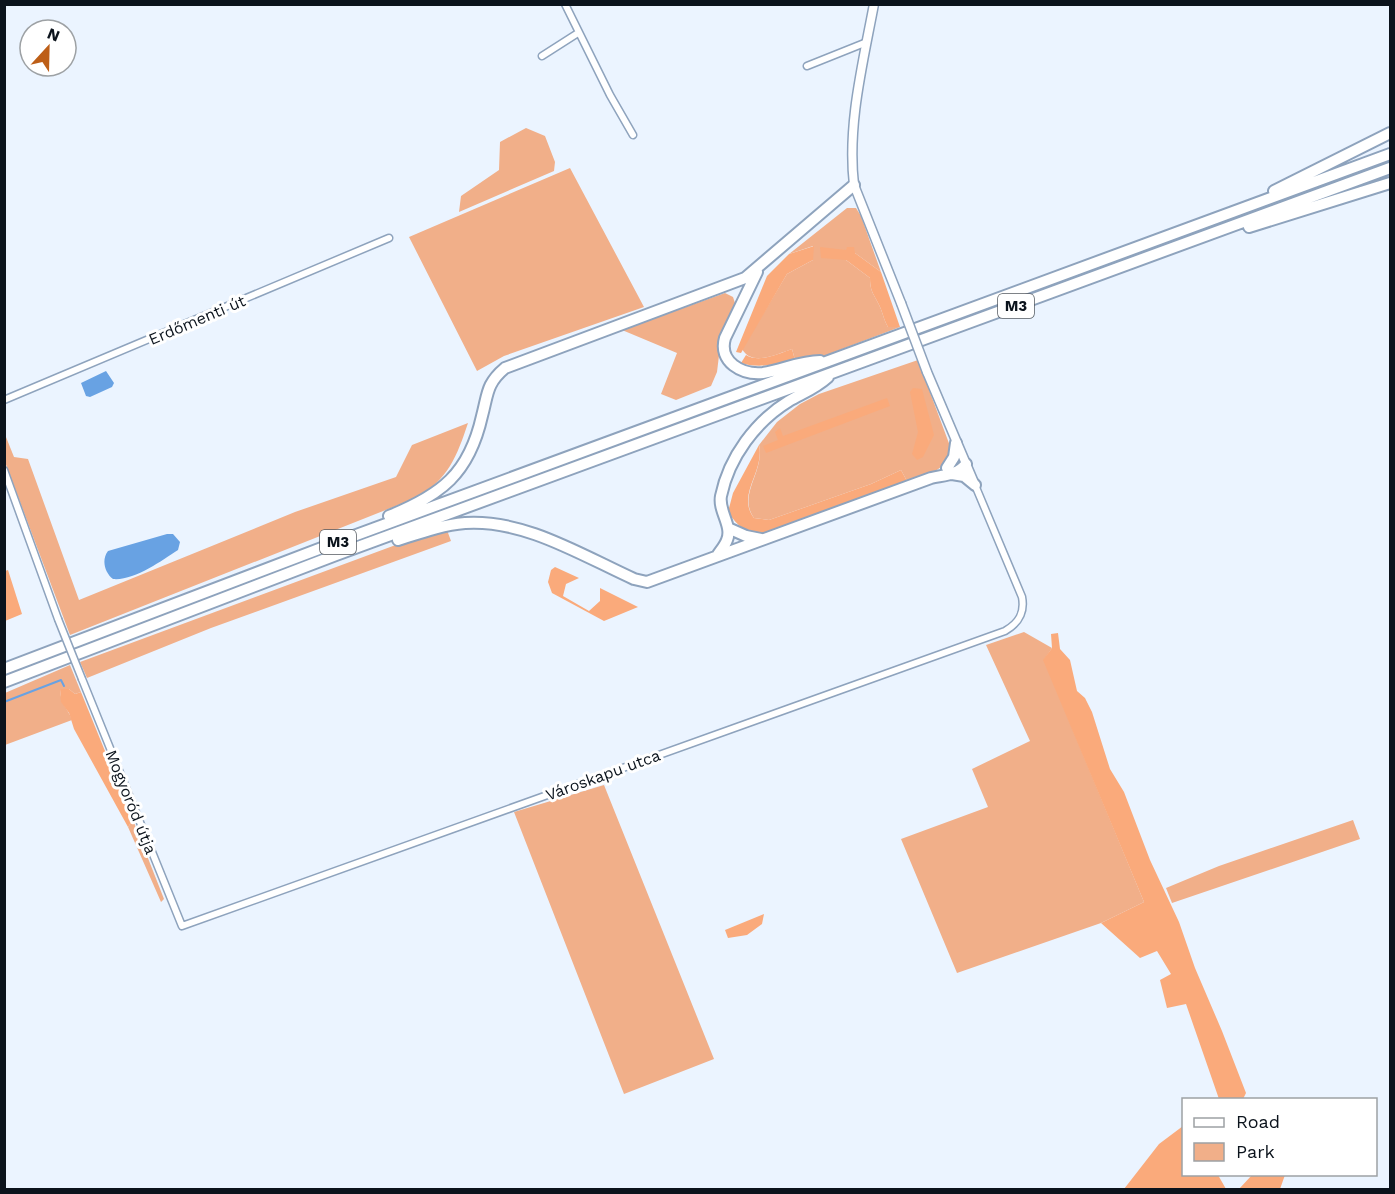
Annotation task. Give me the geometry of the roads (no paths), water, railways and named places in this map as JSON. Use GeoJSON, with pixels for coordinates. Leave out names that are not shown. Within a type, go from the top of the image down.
{"type":"FeatureCollection","features":[{"type":"Feature","properties":{"kind":"highway"},"geometry":{"type":"LineString","coordinates":[[1242,208],[1390,134]]}},
{"type":"Feature","properties":{"kind":"highway"},"geometry":{"type":"LineString","coordinates":[[1331,163],[1390,139]]}},
{"type":"Feature","properties":{"kind":"highway","name":"M3"},"geometry":{"type":"LineString","coordinates":[[4,669],[340,541],[1390,154]]}},
{"type":"Feature","properties":{"kind":"highway","name":"M3"},"geometry":{"type":"LineString","coordinates":[[4,682],[336,555],[1390,168]]}},
{"type":"Feature","properties":{"kind":"highway"},"geometry":{"type":"LineString","coordinates":[[1197,240],[1266,223],[1390,184]]}},
{"type":"Feature","properties":{"kind":"highway"},"geometry":{"type":"LineString","coordinates":[[727,289],[759,267],[854,185]]}},
{"type":"Feature","properties":{"kind":"highway"},"geometry":{"type":"LineString","coordinates":[[759,267],[722,346],[729,362],[740,370],[762,373],[807,361],[829,361]]}},
{"type":"Feature","properties":{"kind":"highway"},"geometry":{"type":"LineString","coordinates":[[340,541],[360,527],[420,504],[451,482],[477,436],[486,392],[490,384],[505,368],[727,289],[750,285]]}},
{"type":"Feature","properties":{"kind":"highway"},"geometry":{"type":"LineString","coordinates":[[727,289],[737,297],[739,307]]}},
{"type":"Feature","properties":{"kind":"highway"},"geometry":{"type":"LineString","coordinates":[[737,549],[722,512],[721,495],[736,458],[752,432],[773,412],[818,387],[835,372]]}},
{"type":"Feature","properties":{"kind":"highway"},"geometry":{"type":"LineString","coordinates":[[950,471],[956,443]]}},
{"type":"Feature","properties":{"kind":"highway"},"geometry":{"type":"LineString","coordinates":[[336,555],[364,550],[444,526],[467,523],[501,524],[526,530],[644,582],[950,471],[959,463],[966,464]]}},
{"type":"Feature","properties":{"kind":"highway"},"geometry":{"type":"LineString","coordinates":[[950,471],[964,476],[975,485]]}},
{"type":"Feature","properties":{"kind":"highway"},"geometry":{"type":"LineString","coordinates":[[729,531],[764,539]]}},
{"type":"Feature","properties":{"kind":"highway"},"geometry":{"type":"LineString","coordinates":[[717,556],[727,540],[729,531]]}},
{"type":"Feature","properties":{"kind":"street"},"geometry":{"type":"LineString","coordinates":[[565,4],[577,26],[578,33],[633,135]]}},
{"type":"Feature","properties":{"kind":"street"},"geometry":{"type":"LineString","coordinates":[[874,4],[852,138],[854,185],[927,372],[975,485]]}},
{"type":"Feature","properties":{"kind":"street"},"geometry":{"type":"LineString","coordinates":[[542,56],[578,33]]}},
{"type":"Feature","properties":{"kind":"street"},"geometry":{"type":"LineString","coordinates":[[807,66],[867,42]]}},
{"type":"Feature","properties":{"kind":"street","name":"Erdőmenti út"},"geometry":{"type":"LineString","coordinates":[[4,399],[389,238]]}},
{"type":"Feature","properties":{"kind":"street","name":"Mogyoród útja"},"geometry":{"type":"LineString","coordinates":[[4,470],[58,619],[182,926]]}},
{"type":"Feature","properties":{"kind":"street","name":"Városkapu utca"},"geometry":{"type":"LineString","coordinates":[[182,926],[999,634],[1016,624],[1020,618],[1023,609],[1022,597],[975,485]]}},
{"type":"Feature","properties":{"kind":"water"},"geometry":{"type":"Polygon","coordinates":[[[106,371],[114,383],[112,387],[90,397],[86,396],[81,383],[106,371]]]}},
{"type":"Feature","properties":{"kind":"water"},"geometry":{"type":"Polygon","coordinates":[[[173,534],[180,542],[178,550],[130,577],[113,579],[108,573],[104,562],[108,551],[173,534]]]}},
{"type":"Feature","properties":{"kind":"waterway"},"geometry":{"type":"LineString","coordinates":[[4,702],[61,680],[64,686]]}}]}
